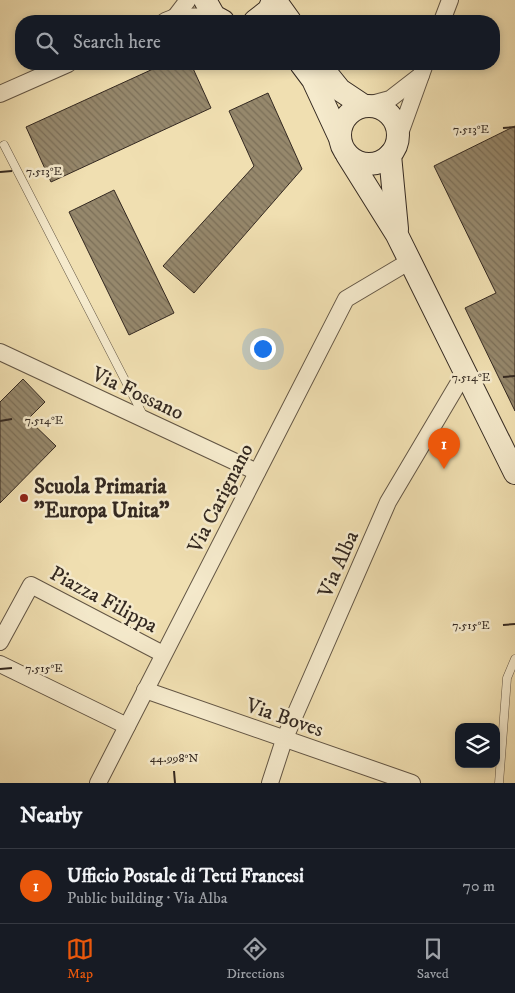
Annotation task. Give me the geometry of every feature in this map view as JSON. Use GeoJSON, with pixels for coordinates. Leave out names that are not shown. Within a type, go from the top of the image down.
{"type":"FeatureCollection","features":[{"type":"Feature","properties":{"kind":"main road"},"geometry":{"type":"LineString","coordinates":[[262,15],[268,10],[274,0],[285,15]]}},
{"type":"Feature","properties":{"kind":"main road"},"geometry":{"type":"LineString","coordinates":[[305,70],[312,80],[343,146],[398,235],[515,473]]}},
{"type":"Feature","properties":{"kind":"main road"},"geometry":{"type":"LineString","coordinates":[[324,70],[340,90],[364,106],[378,107],[392,117],[396,123],[394,147],[398,235]]}},
{"type":"Feature","properties":{"kind":"main road"},"geometry":{"type":"LineString","coordinates":[[364,106],[347,115],[340,128],[343,146],[359,163],[367,165],[384,160],[394,147]]}},
{"type":"Feature","properties":{"kind":"street"},"geometry":{"type":"LineString","coordinates":[[174,15],[188,0]]}},
{"type":"Feature","properties":{"kind":"street"},"geometry":{"type":"LineString","coordinates":[[444,15],[450,0]]}},
{"type":"Feature","properties":{"kind":"street"},"geometry":{"type":"LineString","coordinates":[[195,15],[214,12]]}},
{"type":"Feature","properties":{"kind":"street"},"geometry":{"type":"LineString","coordinates":[[0,94],[54,70]]}},
{"type":"Feature","properties":{"kind":"street"},"geometry":{"type":"LineString","coordinates":[[364,106],[390,99],[422,70]]}},
{"type":"Feature","properties":{"kind":"street"},"geometry":{"type":"LineString","coordinates":[[394,147],[423,70]]}},
{"type":"Feature","properties":{"kind":"street","name":"Via Carignano"},"geometry":{"type":"LineString","coordinates":[[98,783],[346,299],[410,260]]}},
{"type":"Feature","properties":{"kind":"street","name":"Via Fossano"},"geometry":{"type":"LineString","coordinates":[[0,352],[258,472]]}},
{"type":"Feature","properties":{"kind":"street","name":"Via Alba"},"geometry":{"type":"LineString","coordinates":[[270,783],[284,740],[388,502],[465,372]]}},
{"type":"Feature","properties":{"kind":"street","name":"Piazza Filippa"},"geometry":{"type":"LineString","coordinates":[[0,642],[31,585],[163,654]]}},
{"type":"Feature","properties":{"kind":"street"},"geometry":{"type":"LineString","coordinates":[[0,664],[127,726]]}},
{"type":"Feature","properties":{"kind":"street","name":"Via Boves"},"geometry":{"type":"LineString","coordinates":[[145,690],[412,783]]}},
{"type":"Feature","properties":{"kind":"lane"},"geometry":{"type":"LineString","coordinates":[[4,145],[146,420]]}},
{"type":"Feature","properties":{"kind":"lane"},"geometry":{"type":"LineString","coordinates":[[499,783],[507,678],[515,659]]}},
{"type":"Feature","properties":{"kind":"building"},"geometry":{"type":"Polygon","coordinates":[[[151,70],[194,70],[211,108],[51,182],[26,127],[151,70]]]}},
{"type":"Feature","properties":{"kind":"building"},"geometry":{"type":"Polygon","coordinates":[[[268,93],[302,169],[194,293],[163,266],[254,166],[229,111],[268,93]]]}},
{"type":"Feature","properties":{"kind":"building"},"geometry":{"type":"Polygon","coordinates":[[[515,126],[515,411],[465,308],[496,293],[434,166],[515,126]]]}},
{"type":"Feature","properties":{"kind":"building"},"geometry":{"type":"Polygon","coordinates":[[[114,190],[174,313],[129,335],[69,212],[114,190]]]}},
{"type":"Feature","properties":{"kind":"building"},"geometry":{"type":"Polygon","coordinates":[[[23,379],[45,402],[28,419],[56,446],[0,503],[0,402],[23,379]]]}},
{"type":"Feature","properties":{"kind":"place","name":"Ufficio Postale di Tetti Francesi"},"geometry":{"type":"Point","coordinates":[444,469]}},
{"type":"Feature","properties":{"kind":"place","name":"Scuola Primaria \"Europa Unita\""},"geometry":{"type":"Point","coordinates":[24,498]}}]}
